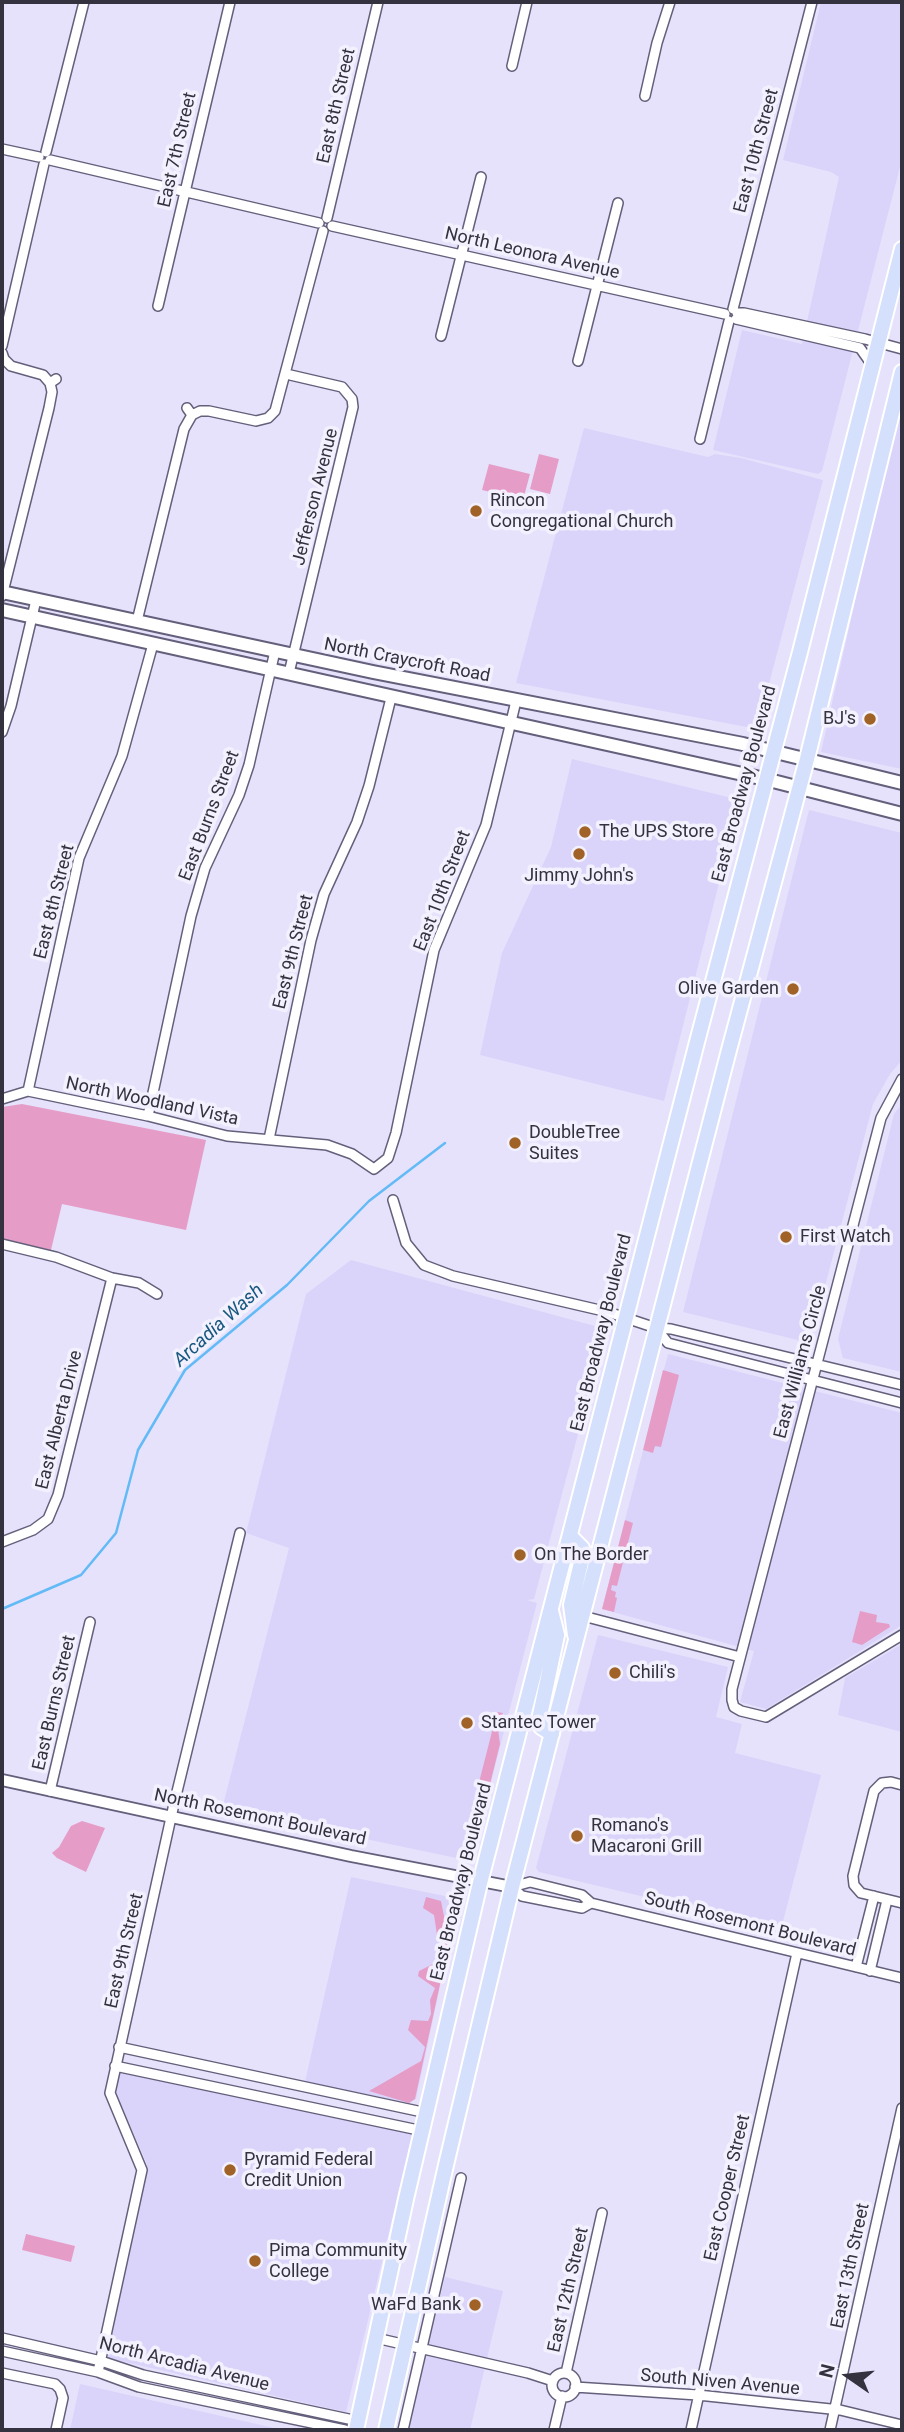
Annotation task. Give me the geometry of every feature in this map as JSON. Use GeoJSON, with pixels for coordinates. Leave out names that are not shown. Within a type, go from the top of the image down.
{"type":"FeatureCollection","features":[{"type":"Feature","properties":{"kind":"main road","name":"East Broadway Boulevard"},"geometry":{"type":"LineString","coordinates":[[361,2427],[376,2338],[480,1883],[902,249]]}},
{"type":"Feature","properties":{"kind":"main road"},"geometry":{"type":"LineString","coordinates":[[386,2430],[512,1887],[656,1328],[807,760],[902,372]]}},
{"type":"Feature","properties":{"kind":"main road","name":"North Craycroft Road"},"geometry":{"type":"LineString","coordinates":[[2,594],[516,701],[666,728],[902,783]]}},
{"type":"Feature","properties":{"kind":"main road","name":"North Craycroft Road"},"geometry":{"type":"LineString","coordinates":[[2,610],[765,779],[902,814]]}},
{"type":"Feature","properties":{"kind":"main road"},"geometry":{"type":"LineString","coordinates":[[570,1536],[582,1548],[583,1554],[571,1605],[576,1643]]}},
{"type":"Feature","properties":{"kind":"main road"},"geometry":{"type":"LineString","coordinates":[[551,1610],[557,1635],[539,1720],[541,1727],[552,1734]]}},
{"type":"Feature","properties":{"kind":"street"},"geometry":{"type":"LineString","coordinates":[[2,346],[84,2]]}},
{"type":"Feature","properties":{"kind":"street","name":"East 7th Street"},"geometry":{"type":"LineString","coordinates":[[158,306],[230,2]]}},
{"type":"Feature","properties":{"kind":"street","name":"East 8th Street"},"geometry":{"type":"LineString","coordinates":[[137,621],[189,412],[209,411],[251,421],[264,420],[275,411],[326,224],[378,2]]}},
{"type":"Feature","properties":{"kind":"street"},"geometry":{"type":"LineString","coordinates":[[512,66],[527,2]]}},
{"type":"Feature","properties":{"kind":"street"},"geometry":{"type":"LineString","coordinates":[[645,96],[670,2]]}},
{"type":"Feature","properties":{"kind":"street","name":"East 10th Street"},"geometry":{"type":"LineString","coordinates":[[700,439],[812,2]]}},
{"type":"Feature","properties":{"kind":"street","name":"North Leonora Avenue"},"geometry":{"type":"LineString","coordinates":[[2,149],[732,315],[834,337],[879,342],[902,348]]}},
{"type":"Feature","properties":{"kind":"street"},"geometry":{"type":"LineString","coordinates":[[442,336],[481,177]]}},
{"type":"Feature","properties":{"kind":"street"},"geometry":{"type":"LineString","coordinates":[[578,361],[618,203]]}},
{"type":"Feature","properties":{"kind":"street","name":"North Leonora Avenue"},"geometry":{"type":"LineString","coordinates":[[834,337],[860,348],[873,366]]}},
{"type":"Feature","properties":{"kind":"street"},"geometry":{"type":"LineString","coordinates":[[2,594],[49,408],[53,381],[43,375],[12,366],[3,356]]}},
{"type":"Feature","properties":{"kind":"street","name":"Jefferson Avenue"},"geometry":{"type":"LineString","coordinates":[[286,374],[342,387],[352,399],[353,407],[289,673]]}},
{"type":"Feature","properties":{"kind":"street"},"geometry":{"type":"LineString","coordinates":[[2,732],[36,600]]}},
{"type":"Feature","properties":{"kind":"street","name":"East 8th Street"},"geometry":{"type":"LineString","coordinates":[[28,1091],[79,858],[122,756],[153,644]]}},
{"type":"Feature","properties":{"kind":"street","name":"East Burns Street"},"geometry":{"type":"LineString","coordinates":[[148,1116],[191,916],[205,868],[239,795],[249,765],[275,651]]}},
{"type":"Feature","properties":{"kind":"street","name":"East 9th Street"},"geometry":{"type":"LineString","coordinates":[[269,1139],[311,940],[324,894],[361,810],[391,698]]}},
{"type":"Feature","properties":{"kind":"street","name":"East 10th Street"},"geometry":{"type":"LineString","coordinates":[[374,1169],[388,1157],[396,1133],[434,950],[485,825],[516,701]]}},
{"type":"Feature","properties":{"kind":"street","name":"East Williams Circle"},"geometry":{"type":"LineString","coordinates":[[902,1079],[881,1118],[740,1657],[731,1695],[734,1707],[766,1717],[902,1634]]}},
{"type":"Feature","properties":{"kind":"street","name":"North Woodland Vista"},"geometry":{"type":"LineString","coordinates":[[2,1099],[28,1091],[227,1136],[327,1145],[352,1154],[374,1169]]}},
{"type":"Feature","properties":{"kind":"street"},"geometry":{"type":"LineString","coordinates":[[393,1200],[406,1243],[424,1265],[453,1276],[656,1328],[671,1329],[902,1385]]}},
{"type":"Feature","properties":{"kind":"street"},"geometry":{"type":"LineString","coordinates":[[2,1244],[56,1257],[112,1278],[139,1283],[157,1294]]}},
{"type":"Feature","properties":{"kind":"street","name":"East Alberta Drive"},"geometry":{"type":"LineString","coordinates":[[2,1542],[33,1530],[48,1519],[58,1493],[112,1278]]}},
{"type":"Feature","properties":{"kind":"street"},"geometry":{"type":"LineString","coordinates":[[656,1328],[668,1343],[902,1403]]}},
{"type":"Feature","properties":{"kind":"street","name":"East 9th Street"},"geometry":{"type":"LineString","coordinates":[[98,2372],[142,2170],[110,2093],[171,1816],[240,1533]]}},
{"type":"Feature","properties":{"kind":"street"},"geometry":{"type":"LineString","coordinates":[[583,1616],[740,1657]]}},
{"type":"Feature","properties":{"kind":"street","name":"East Burns Street"},"geometry":{"type":"LineString","coordinates":[[50,1791],[90,1622]]}},
{"type":"Feature","properties":{"kind":"street","name":"North Rosemont Boulevard"},"geometry":{"type":"LineString","coordinates":[[2,1780],[480,1883],[512,1887]]}},
{"type":"Feature","properties":{"kind":"street"},"geometry":{"type":"LineString","coordinates":[[902,1785],[882,1783],[874,1791],[853,1876],[854,1885],[861,1893],[902,1903]]}},
{"type":"Feature","properties":{"kind":"street","name":"South Rosemont Boulevard"},"geometry":{"type":"LineString","coordinates":[[512,1887],[530,1882],[582,1895],[591,1903],[902,1978]]}},
{"type":"Feature","properties":{"kind":"street","name":"South Rosemont Boulevard"},"geometry":{"type":"LineString","coordinates":[[512,1887],[522,1896],[582,1908],[591,1903]]}},
{"type":"Feature","properties":{"kind":"street"},"geometry":{"type":"LineString","coordinates":[[856,1967],[874,1896]]}},
{"type":"Feature","properties":{"kind":"street"},"geometry":{"type":"LineString","coordinates":[[870,1970],[887,1899]]}},
{"type":"Feature","properties":{"kind":"street","name":"East Cooper Street"},"geometry":{"type":"LineString","coordinates":[[691,2430],[797,1953]]}},
{"type":"Feature","properties":{"kind":"street"},"geometry":{"type":"LineString","coordinates":[[120,2047],[427,2113]]}},
{"type":"Feature","properties":{"kind":"street"},"geometry":{"type":"LineString","coordinates":[[115,2066],[423,2131]]}},
{"type":"Feature","properties":{"kind":"street","name":"East 13th Street"},"geometry":{"type":"LineString","coordinates":[[830,2430],[902,2109]]}},
{"type":"Feature","properties":{"kind":"street"},"geometry":{"type":"LineString","coordinates":[[403,2430],[461,2178]]}},
{"type":"Feature","properties":{"kind":"street","name":"East 12th Street"},"geometry":{"type":"LineString","coordinates":[[566,2373],[602,2213]]}},
{"type":"Feature","properties":{"kind":"street","name":"North Arcadia Avenue"},"geometry":{"type":"LineString","coordinates":[[2,2338],[101,2361],[143,2375],[264,2400],[361,2427]]}},
{"type":"Feature","properties":{"kind":"street"},"geometry":{"type":"LineString","coordinates":[[376,2338],[553,2381]]}},
{"type":"Feature","properties":{"kind":"street","name":"North Arcadia Avenue"},"geometry":{"type":"LineString","coordinates":[[2,2351],[98,2372],[139,2387],[345,2430]]}},
{"type":"Feature","properties":{"kind":"street"},"geometry":{"type":"LineString","coordinates":[[2,2373],[55,2384],[60,2389],[63,2398],[56,2430]]}},
{"type":"Feature","properties":{"kind":"street"},"geometry":{"type":"LineString","coordinates":[[566,2373],[574,2378],[575,2386],[570,2395],[562,2396],[553,2389],[553,2381],[557,2375],[566,2373]]}},
{"type":"Feature","properties":{"kind":"street","name":"South Niven Avenue"},"geometry":{"type":"LineString","coordinates":[[575,2386],[835,2409],[902,2425]]}},
{"type":"Feature","properties":{"kind":"street"},"geometry":{"type":"LineString","coordinates":[[554,2430],[562,2396]]}},
{"type":"Feature","properties":{"kind":"street"},"geometry":{"type":"LineString","coordinates":[[261,2413],[264,2400]]}},
{"type":"Feature","properties":{"kind":"shaded area"},"geometry":{"type":"Polygon","coordinates":[[[821,2],[902,2],[902,159],[822,471],[818,474],[713,450],[742,330],[802,344],[839,177],[831,172],[783,160],[821,2]]]}},
{"type":"Feature","properties":{"kind":"shaded area"},"geometry":{"type":"Polygon","coordinates":[[[902,405],[902,769],[821,752],[902,405]]]}},
{"type":"Feature","properties":{"kind":"shaded area"},"geometry":{"type":"Polygon","coordinates":[[[584,428],[708,457],[715,454],[741,458],[823,480],[757,729],[516,683],[584,428]]]}},
{"type":"Feature","properties":{"kind":"shaded area"},"geometry":{"type":"Polygon","coordinates":[[[539,454],[559,459],[550,494],[530,489],[539,454]]]}},
{"type":"Feature","properties":{"kind":"shaded area"},"geometry":{"type":"Polygon","coordinates":[[[489,464],[530,474],[523,500],[482,490],[489,464]]]}},
{"type":"Feature","properties":{"kind":"shaded area"},"geometry":{"type":"Polygon","coordinates":[[[572,759],[740,800],[664,1101],[480,1055],[502,953],[551,847],[572,759]]]}},
{"type":"Feature","properties":{"kind":"shaded area"},"geometry":{"type":"Polygon","coordinates":[[[809,810],[902,833],[902,1060],[890,1074],[873,1104],[810,1343],[683,1312],[809,810]]]}},
{"type":"Feature","properties":{"kind":"shaded area"},"geometry":{"type":"Polygon","coordinates":[[[22,1104],[206,1140],[186,1230],[62,1204],[51,1250],[2,1239],[2,1107],[22,1104]]]}},
{"type":"Feature","properties":{"kind":"shaded area"},"geometry":{"type":"Polygon","coordinates":[[[902,1104],[902,1372],[843,1358],[838,1339],[894,1114],[902,1104]]]}},
{"type":"Feature","properties":{"kind":"shaded area"},"geometry":{"type":"Polygon","coordinates":[[[351,1260],[606,1329],[534,1599],[527,1600],[537,1603],[473,1852],[466,1860],[222,1809],[289,1548],[246,1533],[306,1294],[351,1260]]]}},
{"type":"Feature","properties":{"kind":"shaded area"},"geometry":{"type":"Polygon","coordinates":[[[668,1354],[902,1413],[902,1625],[766,1709],[740,1702],[754,1651],[602,1609],[668,1354]]]}},
{"type":"Feature","properties":{"kind":"shaded area"},"geometry":{"type":"Polygon","coordinates":[[[663,1370],[679,1375],[661,1447],[655,1446],[653,1453],[643,1450],[663,1370]]]}},
{"type":"Feature","properties":{"kind":"shaded area"},"geometry":{"type":"Polygon","coordinates":[[[625,1520],[633,1523],[617,1586],[612,1585],[611,1590],[616,1592],[617,1598],[614,1612],[602,1609],[625,1520]]]}},
{"type":"Feature","properties":{"kind":"shaded area"},"geometry":{"type":"Polygon","coordinates":[[[860,1611],[877,1615],[876,1622],[889,1624],[890,1627],[862,1645],[852,1642],[860,1611]]]}},
{"type":"Feature","properties":{"kind":"shaded area"},"geometry":{"type":"Polygon","coordinates":[[[598,1635],[728,1667],[716,1717],[742,1724],[735,1753],[821,1775],[781,1929],[539,1872],[536,1868],[598,1635]]]}},
{"type":"Feature","properties":{"kind":"shaded area"},"geometry":{"type":"Polygon","coordinates":[[[902,1644],[902,1732],[838,1715],[845,1678],[902,1644]]]}},
{"type":"Feature","properties":{"kind":"shaded area"},"geometry":{"type":"Polygon","coordinates":[[[497,1712],[503,1713],[498,1729],[500,1744],[476,1840],[464,1841],[497,1712]]]}},
{"type":"Feature","properties":{"kind":"shaded area"},"geometry":{"type":"Polygon","coordinates":[[[82,1821],[105,1828],[86,1872],[52,1853],[59,1847],[71,1826],[82,1821]]]}},
{"type":"Feature","properties":{"kind":"shaded area"},"geometry":{"type":"Polygon","coordinates":[[[351,1877],[450,1897],[457,1906],[416,2099],[409,2103],[305,2082],[351,1877]]]}},
{"type":"Feature","properties":{"kind":"shaded area"},"geometry":{"type":"Polygon","coordinates":[[[426,1897],[441,1901],[445,1921],[453,1925],[415,2099],[409,2103],[369,2091],[421,2061],[425,2047],[408,2030],[411,2020],[428,2021],[431,2014],[430,2000],[435,1988],[418,1976],[419,1971],[437,1962],[444,1939],[437,1935],[434,1915],[423,1908],[426,1897]]]}},
{"type":"Feature","properties":{"kind":"shaded area","name":"Pima Community College"},"geometry":{"type":"Polygon","coordinates":[[[119,2069],[413,2132],[346,2412],[107,2358],[147,2164],[116,2094],[119,2069]]]}},
{"type":"Feature","properties":{"kind":"shaded area"},"geometry":{"type":"Polygon","coordinates":[[[26,2234],[75,2246],[71,2262],[22,2250],[26,2234]]]}},
{"type":"Feature","properties":{"kind":"shaded area"},"geometry":{"type":"Polygon","coordinates":[[[445,2277],[503,2291],[470,2430],[408,2430],[445,2277]]]}},
{"type":"Feature","properties":{"kind":"shaded area"},"geometry":{"type":"Polygon","coordinates":[[[80,2384],[283,2430],[70,2430],[80,2384]]]}},
{"type":"Feature","properties":{"kind":"waterway","name":"Arcadia Wash"},"geometry":{"type":"LineString","coordinates":[[2,1609],[81,1575],[116,1533],[138,1450],[185,1370],[287,1285],[369,1201],[445,1143]]}},
{"type":"Feature","properties":{"kind":"place","name":"Rincon Congregational Church"},"geometry":{"type":"Point","coordinates":[476,511]}},
{"type":"Feature","properties":{"kind":"place","name":"BJ's"},"geometry":{"type":"Point","coordinates":[870,719]}},
{"type":"Feature","properties":{"kind":"place","name":"The UPS Store"},"geometry":{"type":"Point","coordinates":[585,832]}},
{"type":"Feature","properties":{"kind":"place","name":"Jimmy John's"},"geometry":{"type":"Point","coordinates":[579,854]}},
{"type":"Feature","properties":{"kind":"place","name":"Olive Garden"},"geometry":{"type":"Point","coordinates":[793,989]}},
{"type":"Feature","properties":{"kind":"place","name":"DoubleTree Suites"},"geometry":{"type":"Point","coordinates":[515,1143]}},
{"type":"Feature","properties":{"kind":"place","name":"First Watch"},"geometry":{"type":"Point","coordinates":[786,1237]}},
{"type":"Feature","properties":{"kind":"place","name":"On The Border"},"geometry":{"type":"Point","coordinates":[520,1555]}},
{"type":"Feature","properties":{"kind":"place","name":"Chili's"},"geometry":{"type":"Point","coordinates":[615,1673]}},
{"type":"Feature","properties":{"kind":"place","name":"Stantec Tower"},"geometry":{"type":"Point","coordinates":[467,1723]}},
{"type":"Feature","properties":{"kind":"place","name":"Romano's Macaroni Grill"},"geometry":{"type":"Point","coordinates":[577,1836]}},
{"type":"Feature","properties":{"kind":"place","name":"Pyramid Federal Credit Union"},"geometry":{"type":"Point","coordinates":[230,2170]}},
{"type":"Feature","properties":{"kind":"place","name":"Pima Community College"},"geometry":{"type":"Point","coordinates":[255,2261]}},
{"type":"Feature","properties":{"kind":"place","name":"WaFd Bank"},"geometry":{"type":"Point","coordinates":[475,2305]}}]}
